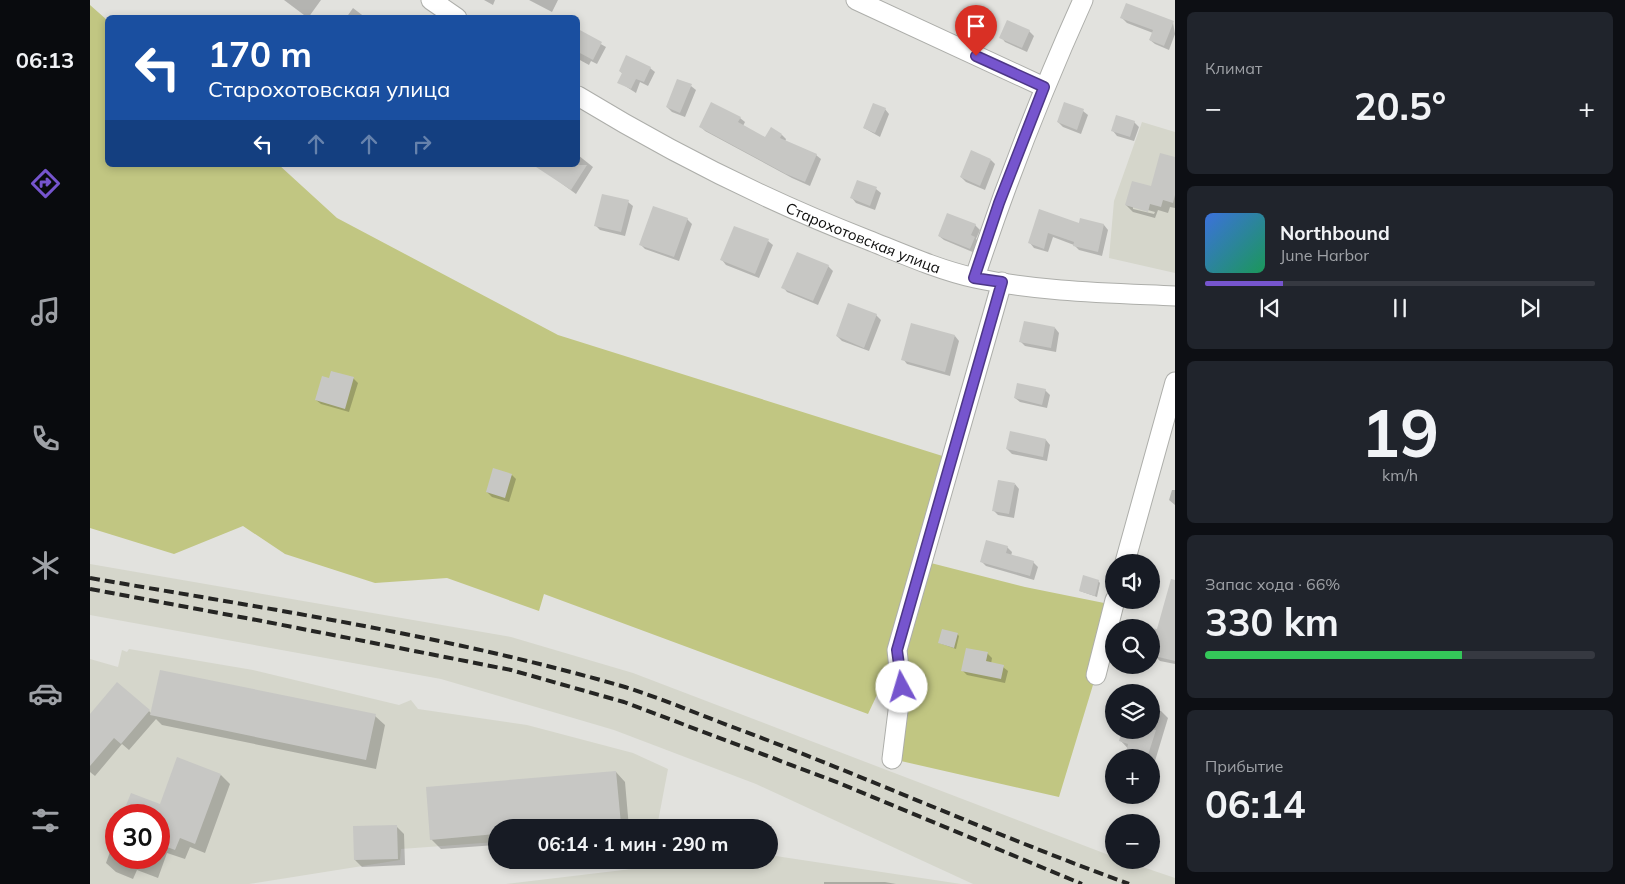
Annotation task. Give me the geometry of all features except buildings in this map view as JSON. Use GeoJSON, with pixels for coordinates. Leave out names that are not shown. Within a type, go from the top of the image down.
{"type":"FeatureCollection","features":[{"type":"Feature","properties":{"kind":"street"},"geometry":{"type":"LineString","coordinates":[[431,0],[453,15]]}},
{"type":"Feature","properties":{"kind":"street"},"geometry":{"type":"LineString","coordinates":[[856,0],[1044,87]]}},
{"type":"Feature","properties":{"kind":"street"},"geometry":{"type":"LineString","coordinates":[[974,278],[999,203],[1044,87],[1083,0]]}},
{"type":"Feature","properties":{"kind":"street","name":"Старохотовская улица"},"geometry":{"type":"LineString","coordinates":[[580,97],[632,129],[726,179],[826,224],[906,255],[974,278],[1056,289],[1175,296]]}},
{"type":"Feature","properties":{"kind":"street"},"geometry":{"type":"LineString","coordinates":[[892,759],[902,687],[897,650],[1002,282]]}},
{"type":"Feature","properties":{"kind":"street"},"geometry":{"type":"LineString","coordinates":[[1128,554],[1175,382]]}},
{"type":"Feature","properties":{"kind":"street"},"geometry":{"type":"LineString","coordinates":[[1096,675],[1113,609]]}},
{"type":"Feature","properties":{"kind":"shaded area"},"geometry":{"type":"Polygon","coordinates":[[[1142,122],[1175,132],[1175,273],[1109,258],[1114,201],[1142,122]]]}},
{"type":"Feature","properties":{"kind":"shaded area"},"geometry":{"type":"Polygon","coordinates":[[[90,564],[511,637],[633,673],[1105,854],[1105,869],[1148,869],[1175,878],[1175,884],[973,884],[756,784],[614,730],[441,679],[90,615],[90,564]]]}},
{"type":"Feature","properties":{"kind":"shaded area"},"geometry":{"type":"Polygon","coordinates":[[[129,649],[253,670],[399,705],[411,700],[418,709],[527,725],[633,753],[668,769],[659,819],[488,819],[488,843],[401,849],[400,860],[249,884],[90,884],[90,659],[118,667],[122,650],[127,652],[129,649]]]}},
{"type":"Feature","properties":{"kind":"shaded area"},"geometry":{"type":"Polygon","coordinates":[[[778,856],[961,884],[506,884],[632,869],[778,869],[778,856]]]}},
{"type":"Feature","properties":{"kind":"green space"},"geometry":{"type":"Polygon","coordinates":[[[90,5],[105,18],[105,167],[281,167],[337,218],[558,335],[952,459],[923,561],[1025,587],[1105,603],[1105,609],[1113,609],[1110,619],[1105,619],[1105,640],[1096,675],[1059,797],[892,759],[897,652],[868,714],[544,594],[539,611],[447,578],[375,583],[285,554],[243,526],[174,554],[90,528],[90,5]]]}},
{"type":"Feature","properties":{"kind":"railway"},"geometry":{"type":"LineString","coordinates":[[90,578],[426,638],[559,669],[625,687],[787,748],[1129,884]]}},
{"type":"Feature","properties":{"kind":"railway"},"geometry":{"type":"LineString","coordinates":[[90,589],[511,670],[624,702],[839,783],[1082,884]]}},
{"type":"Feature","properties":{"kind":"route"},"geometry":{"type":"LineString","coordinates":[[902,687],[897,650],[1002,282],[974,278],[999,203],[1044,87],[976,56]]}}]}
